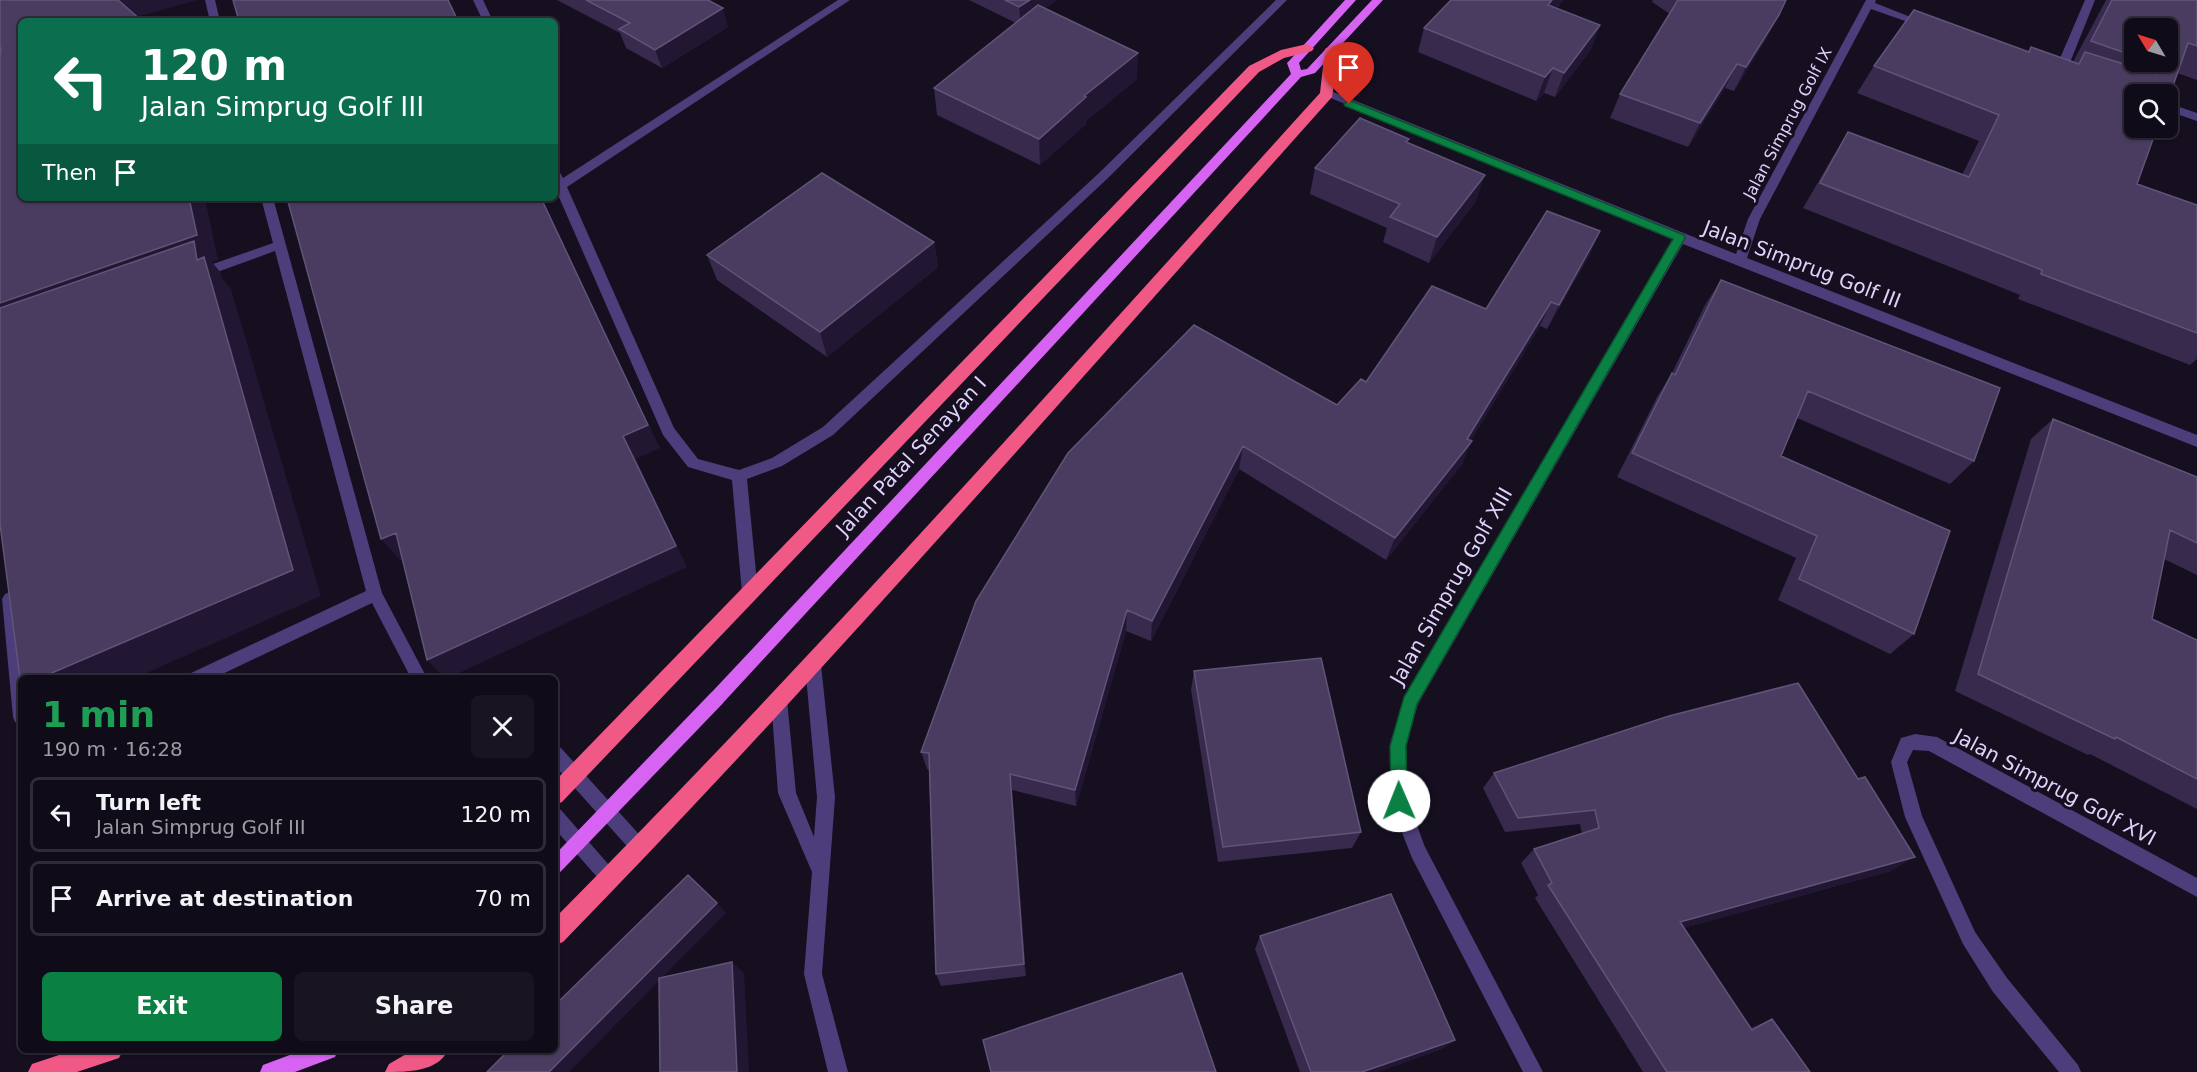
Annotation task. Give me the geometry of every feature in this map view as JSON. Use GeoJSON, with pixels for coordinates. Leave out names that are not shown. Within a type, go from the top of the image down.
{"type":"FeatureCollection","features":[{"type":"Feature","properties":{"kind":"highway"},"geometry":{"type":"LineString","coordinates":[[558,792],[1254,69],[1282,53],[1307,48]]}},
{"type":"Feature","properties":{"kind":"highway"},"geometry":{"type":"LineString","coordinates":[[558,931],[813,665],[1327,94],[1332,49]]}},
{"type":"Feature","properties":{"kind":"highway"},"geometry":{"type":"LineString","coordinates":[[40,1072],[101,1053]]}},
{"type":"Feature","properties":{"kind":"highway"},"geometry":{"type":"LineString","coordinates":[[397,1072],[431,1053]]}},
{"type":"Feature","properties":{"kind":"main road","name":"Jalan Patal Senayan I"},"geometry":{"type":"LineString","coordinates":[[1297,75],[1293,63],[1350,0]]}},
{"type":"Feature","properties":{"kind":"main road","name":"Jalan Patal Senayan I"},"geometry":{"type":"LineString","coordinates":[[558,863],[623,798],[1297,75],[1311,71],[1378,0]]}},
{"type":"Feature","properties":{"kind":"main road"},"geometry":{"type":"LineString","coordinates":[[270,1072],[320,1053]]}},
{"type":"Feature","properties":{"kind":"street"},"geometry":{"type":"LineString","coordinates":[[210,0],[214,18]]}},
{"type":"Feature","properties":{"kind":"street"},"geometry":{"type":"LineString","coordinates":[[478,0],[487,18]]}},
{"type":"Feature","properties":{"kind":"street"},"geometry":{"type":"LineString","coordinates":[[844,0],[558,180],[668,430],[693,463],[739,476],[777,462],[828,431],[1103,176],[1282,0]]}},
{"type":"Feature","properties":{"kind":"street"},"geometry":{"type":"LineString","coordinates":[[2060,70],[2090,0]]}},
{"type":"Feature","properties":{"kind":"street","name":"Jalan Simprug Golf IX"},"geometry":{"type":"LineString","coordinates":[[1740,260],[1754,219],[1870,3],[1936,28]]}},
{"type":"Feature","properties":{"kind":"street","name":"Jalan Simprug Golf III"},"geometry":{"type":"LineString","coordinates":[[1327,94],[1680,238],[2197,441]]}},
{"type":"Feature","properties":{"kind":"street"},"geometry":{"type":"LineString","coordinates":[[2178,110],[2197,117]]}},
{"type":"Feature","properties":{"kind":"street"},"geometry":{"type":"LineString","coordinates":[[268,201],[375,594],[416,675]]}},
{"type":"Feature","properties":{"kind":"street","name":"Jalan Simprug Golf XIII"},"geometry":{"type":"LineString","coordinates":[[1533,1072],[1418,852],[1399,801],[1398,746],[1410,702],[1680,238]]}},
{"type":"Feature","properties":{"kind":"street"},"geometry":{"type":"LineString","coordinates":[[191,277],[280,246]]}},
{"type":"Feature","properties":{"kind":"street"},"geometry":{"type":"LineString","coordinates":[[739,476],[750,593]]}},
{"type":"Feature","properties":{"kind":"street"},"geometry":{"type":"LineString","coordinates":[[9,585],[18,684]]}},
{"type":"Feature","properties":{"kind":"street"},"geometry":{"type":"LineString","coordinates":[[203,675],[375,594]]}},
{"type":"Feature","properties":{"kind":"street"},"geometry":{"type":"LineString","coordinates":[[813,665],[826,797],[813,974],[838,1072]]}},
{"type":"Feature","properties":{"kind":"street"},"geometry":{"type":"LineString","coordinates":[[779,700],[787,793],[821,874]]}},
{"type":"Feature","properties":{"kind":"street","name":"Jalan Simprug Golf XVI"},"geometry":{"type":"LineString","coordinates":[[2071,1072],[2000,985],[1969,938],[1914,817],[1899,762],[1907,744],[1931,743],[2197,888]]}},
{"type":"Feature","properties":{"kind":"street"},"geometry":{"type":"LineString","coordinates":[[558,757],[640,848]]}},
{"type":"Feature","properties":{"kind":"street"},"geometry":{"type":"LineString","coordinates":[[558,819],[610,879]]}},
{"type":"Feature","properties":{"kind":"building"},"geometry":{"type":"Polygon","coordinates":[[[0,0],[118,0],[139,18],[18,18],[18,201],[190,201],[197,235],[0,303],[0,0]]]}},
{"type":"Feature","properties":{"kind":"building"},"geometry":{"type":"Polygon","coordinates":[[[233,0],[448,0],[457,18],[238,18],[233,0]]]}},
{"type":"Feature","properties":{"kind":"building"},"geometry":{"type":"Polygon","coordinates":[[[586,0],[708,0],[723,8],[655,50],[619,29],[630,23],[586,0]]]}},
{"type":"Feature","properties":{"kind":"building"},"geometry":{"type":"Polygon","coordinates":[[[1005,0],[1030,0],[1019,7],[1005,0]]]}},
{"type":"Feature","properties":{"kind":"building"},"geometry":{"type":"Polygon","coordinates":[[[1451,0],[1552,0],[1548,5],[1600,25],[1564,73],[1553,68],[1545,77],[1424,28],[1451,0]]]}},
{"type":"Feature","properties":{"kind":"building"},"geometry":{"type":"Polygon","coordinates":[[[1678,0],[1786,0],[1746,67],[1737,64],[1700,123],[1620,94],[1678,0]]]}},
{"type":"Feature","properties":{"kind":"building"},"geometry":{"type":"Polygon","coordinates":[[[2112,0],[2197,0],[2197,46],[2188,43],[2178,72],[2178,18],[2124,18],[2124,53],[2091,41],[2112,0]]]}},
{"type":"Feature","properties":{"kind":"building"},"geometry":{"type":"Polygon","coordinates":[[[1038,5],[1138,53],[1084,96],[1086,97],[1039,139],[934,88],[1038,5]]]}},
{"type":"Feature","properties":{"kind":"building"},"geometry":{"type":"Polygon","coordinates":[[[1914,10],[2029,52],[2031,47],[2079,64],[2085,52],[2124,64],[2124,72],[2156,74],[2158,72],[2178,72],[2174,84],[2124,84],[2124,138],[2153,138],[2137,184],[2197,205],[2197,333],[2041,274],[2042,270],[1820,183],[1848,132],[1969,177],[1999,115],[1874,66],[1914,10]]]}},
{"type":"Feature","properties":{"kind":"building"},"geometry":{"type":"Polygon","coordinates":[[[1360,118],[1409,139],[1406,142],[1485,175],[1437,237],[1390,217],[1400,204],[1315,168],[1360,118]]]}},
{"type":"Feature","properties":{"kind":"building"},"geometry":{"type":"Polygon","coordinates":[[[822,173],[934,242],[820,332],[707,255],[822,173]]]}},
{"type":"Feature","properties":{"kind":"building"},"geometry":{"type":"Polygon","coordinates":[[[288,201],[542,201],[648,425],[623,436],[676,546],[427,660],[396,533],[381,539],[288,201]]]}},
{"type":"Feature","properties":{"kind":"building"},"geometry":{"type":"Polygon","coordinates":[[[1547,211],[1600,231],[1559,305],[1551,302],[1467,439],[1472,441],[1395,538],[1243,446],[1152,621],[1127,610],[1075,790],[1010,774],[1024,964],[936,974],[929,753],[921,752],[976,601],[1068,453],[1194,325],[1337,405],[1361,379],[1366,382],[1432,286],[1486,309],[1547,211]]]}},
{"type":"Feature","properties":{"kind":"building"},"geometry":{"type":"Polygon","coordinates":[[[194,241],[197,260],[204,257],[293,570],[47,675],[20,675],[0,524],[0,308],[194,241]]]}},
{"type":"Feature","properties":{"kind":"building"},"geometry":{"type":"Polygon","coordinates":[[[1721,280],[2000,388],[1974,461],[1808,391],[1781,456],[1950,531],[1914,634],[1799,579],[1817,536],[1632,453],[1672,373],[1675,375],[1721,280]]]}},
{"type":"Feature","properties":{"kind":"building"},"geometry":{"type":"Polygon","coordinates":[[[2053,419],[2197,477],[2197,543],[2170,530],[2152,619],[2197,640],[2197,779],[2116,737],[2115,739],[1978,674],[2053,419]]]}},
{"type":"Feature","properties":{"kind":"building"},"geometry":{"type":"Polygon","coordinates":[[[1321,658],[1361,832],[1223,847],[1194,671],[1321,658]]]}},
{"type":"Feature","properties":{"kind":"building"},"geometry":{"type":"Polygon","coordinates":[[[1798,683],[1858,779],[1865,777],[1915,857],[1680,922],[1752,1030],[1772,1019],[1810,1072],[1667,1072],[1548,885],[1552,883],[1534,849],[1599,828],[1595,810],[1518,818],[1494,773],[1669,716],[1798,683]]]}},
{"type":"Feature","properties":{"kind":"building"},"geometry":{"type":"Polygon","coordinates":[[[688,875],[717,903],[549,1072],[487,1072],[506,1053],[558,1053],[558,1002],[688,875]]]}},
{"type":"Feature","properties":{"kind":"building"},"geometry":{"type":"Polygon","coordinates":[[[1391,894],[1455,1040],[1362,1072],[1311,1072],[1260,936],[1391,894]]]}},
{"type":"Feature","properties":{"kind":"building"},"geometry":{"type":"Polygon","coordinates":[[[732,962],[737,1072],[660,1072],[659,978],[732,962]]]}},
{"type":"Feature","properties":{"kind":"building"},"geometry":{"type":"Polygon","coordinates":[[[1182,973],[1216,1072],[991,1072],[983,1040],[1182,973]]]}},
{"type":"Feature","properties":{"kind":"route"},"geometry":{"type":"LineString","coordinates":[[1349,104],[1680,238],[1410,702],[1398,746],[1399,801]]}}]}
